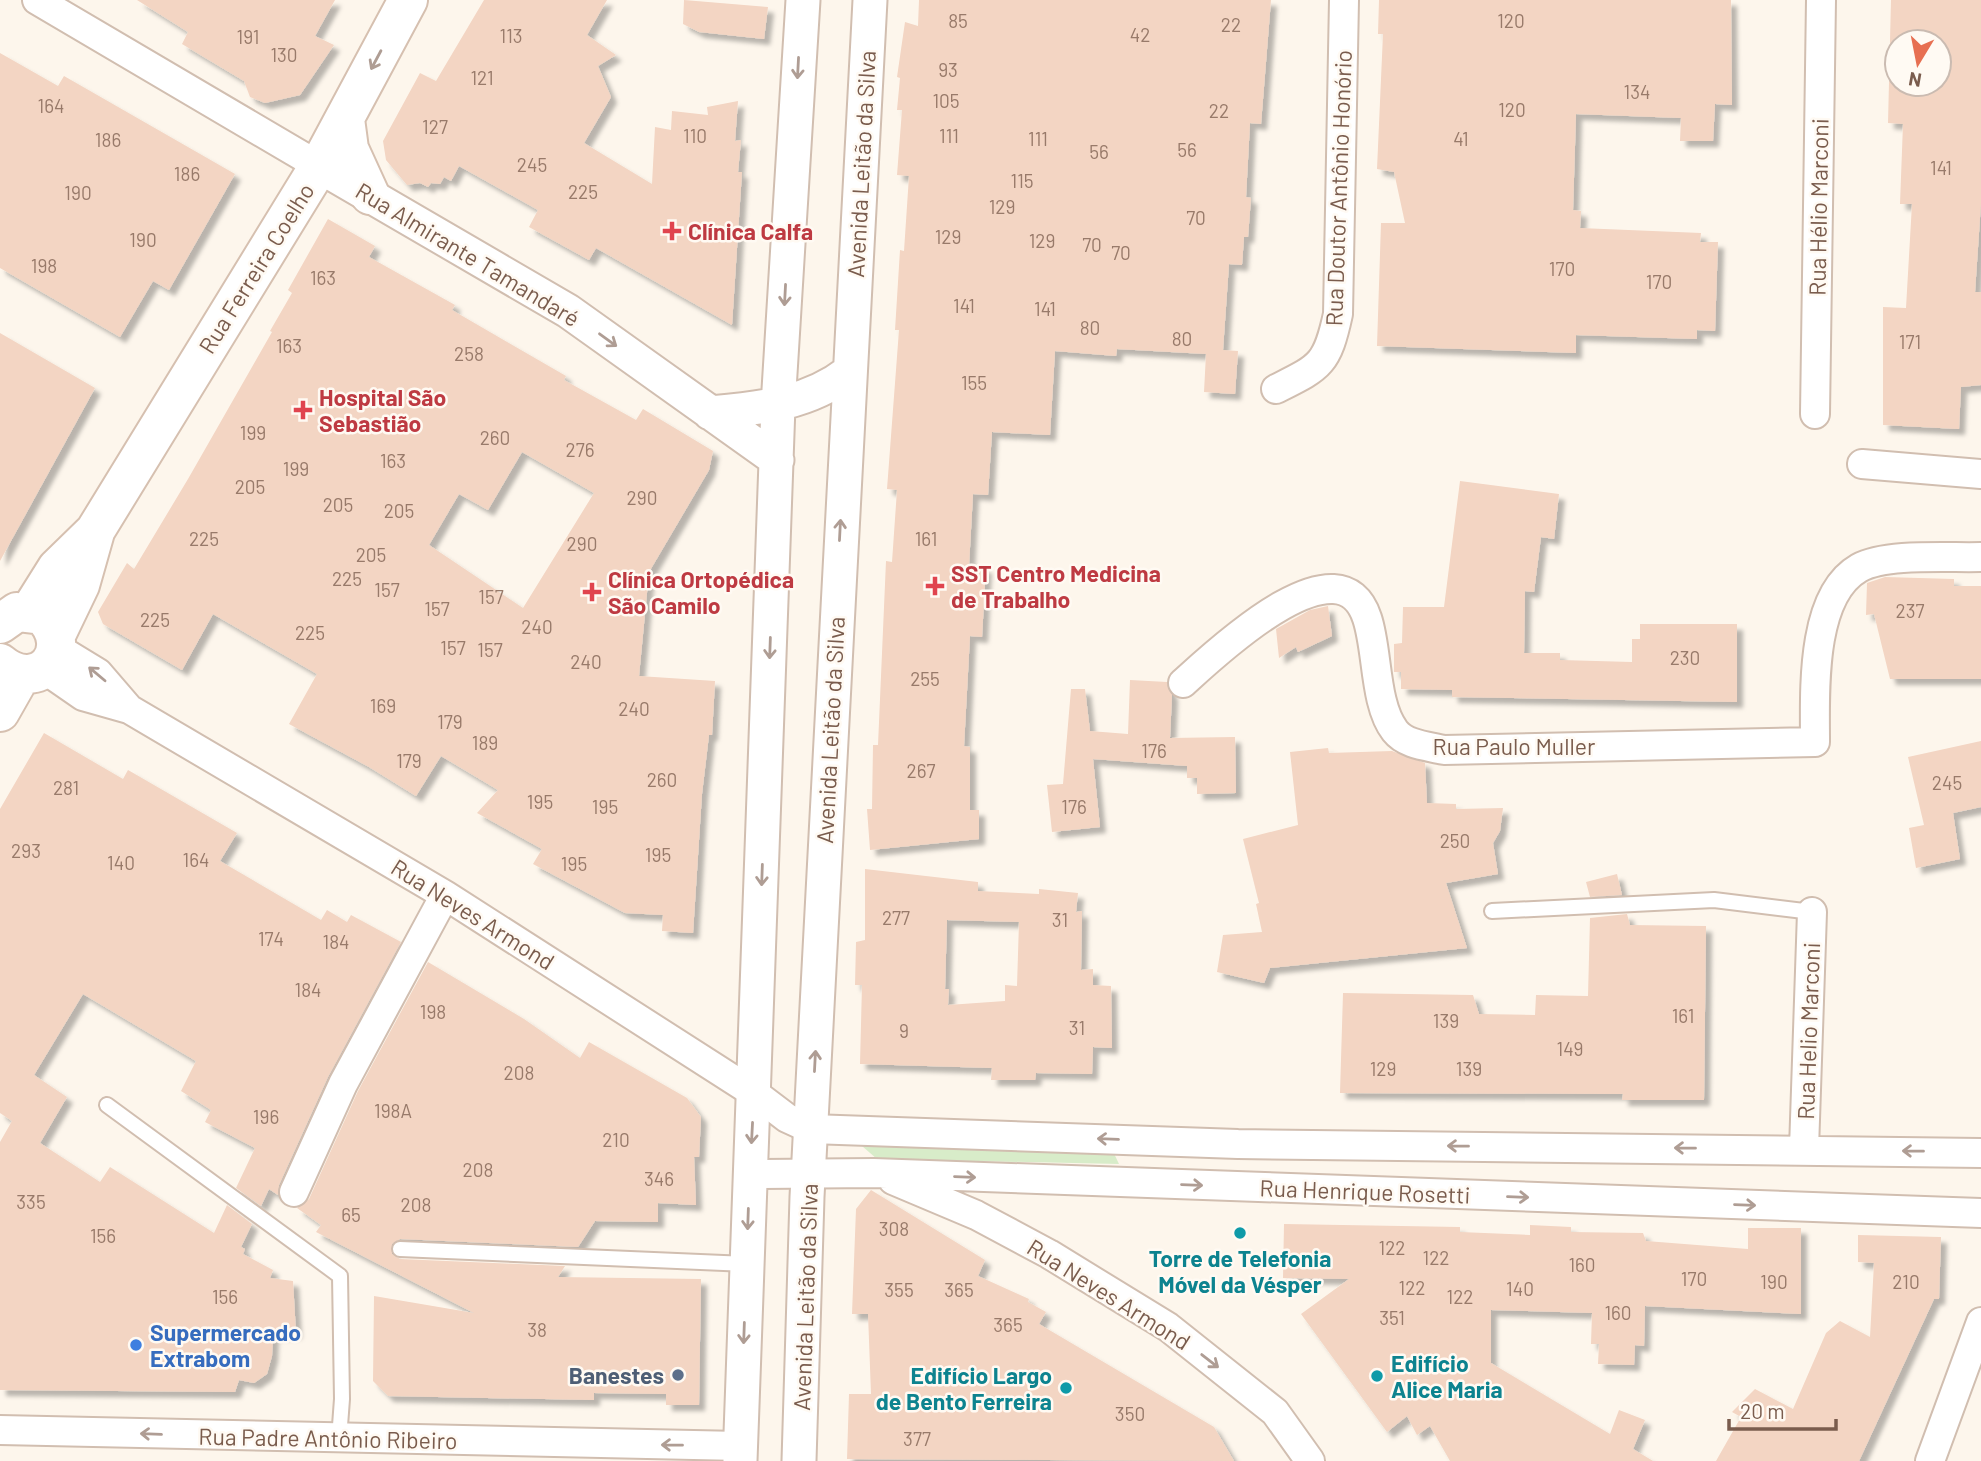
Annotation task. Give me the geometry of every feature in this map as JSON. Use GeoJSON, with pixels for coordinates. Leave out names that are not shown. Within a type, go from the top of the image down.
{"type":"FeatureCollection","features":[{"type":"Feature","properties":{"kind":"main road","name":"Rua Ferreira Coelho"},"geometry":{"type":"LineString","coordinates":[[0,712],[24,639],[79,585],[95,531],[319,166],[408,0]]}},
{"type":"Feature","properties":{"kind":"main road"},"geometry":{"type":"LineString","coordinates":[[345,119],[349,149],[370,195]]}},
{"type":"Feature","properties":{"kind":"street","name":"Rua Almirante Tamandaré"},"geometry":{"type":"LineString","coordinates":[[37,0],[568,311],[777,460]]}},
{"type":"Feature","properties":{"kind":"street"},"geometry":{"type":"LineString","coordinates":[[740,1453],[778,406],[803,0]]}},
{"type":"Feature","properties":{"kind":"street","name":"Avenida Leitão da Silva"},"geometry":{"type":"LineString","coordinates":[[799,1461],[811,1129],[870,0]]}},
{"type":"Feature","properties":{"kind":"street","name":"Rua Doutor Antônio Honório"},"geometry":{"type":"LineString","coordinates":[[1276,390],[1316,369],[1331,346],[1338,314],[1344,0]]}},
{"type":"Feature","properties":{"kind":"street","name":"Rua Hélio Marconi"},"geometry":{"type":"LineString","coordinates":[[1815,414],[1821,0]]}},
{"type":"Feature","properties":{"kind":"street"},"geometry":{"type":"LineString","coordinates":[[710,413],[778,406],[829,388],[849,372]]}},
{"type":"Feature","properties":{"kind":"street"},"geometry":{"type":"LineString","coordinates":[[1862,464],[1981,474]]}},
{"type":"Feature","properties":{"kind":"street","name":"Rua Paulo Muller"},"geometry":{"type":"LineString","coordinates":[[1183,683],[1234,637],[1262,618],[1314,590],[1330,588],[1358,600],[1367,617],[1385,712],[1396,732],[1413,744],[1444,750],[1815,742],[1815,671],[1825,618],[1835,591],[1859,568],[1885,561],[1981,557]]}},
{"type":"Feature","properties":{"kind":"street","name":"Rua Neves Armond"},"geometry":{"type":"LineString","coordinates":[[24,639],[83,696],[129,709],[445,895],[754,1093],[787,1118],[811,1129]]}},
{"type":"Feature","properties":{"kind":"street"},"geometry":{"type":"LineString","coordinates":[[294,1192],[343,1084],[445,895]]}},
{"type":"Feature","properties":{"kind":"street","name":"Rua Helio Marconi"},"geometry":{"type":"LineString","coordinates":[[1804,1149],[1812,912]]}},
{"type":"Feature","properties":{"kind":"street","name":"Rua Henrique Rosetti"},"geometry":{"type":"LineString","coordinates":[[811,1129],[1238,1144],[1981,1153]]}},
{"type":"Feature","properties":{"kind":"street","name":"Rua Neves Armond"},"geometry":{"type":"LineString","coordinates":[[874,1173],[976,1215],[1049,1254],[1168,1327],[1275,1412],[1310,1461]]}},
{"type":"Feature","properties":{"kind":"street","name":"Rua Henrique Rosetti"},"geometry":{"type":"LineString","coordinates":[[750,1174],[874,1173],[1981,1213]]}},
{"type":"Feature","properties":{"kind":"street"},"geometry":{"type":"LineString","coordinates":[[1930,1461],[1981,1322]]}},
{"type":"Feature","properties":{"kind":"street","name":"Rua Padre Antônio Ribeiro"},"geometry":{"type":"LineString","coordinates":[[0,1430],[740,1453]]}},
{"type":"Feature","properties":{"kind":"lane"},"geometry":{"type":"LineString","coordinates":[[1492,911],[1714,900],[1812,912]]}},
{"type":"Feature","properties":{"kind":"lane"},"geometry":{"type":"LineString","coordinates":[[107,1105],[340,1276],[342,1399],[339,1439]]}},
{"type":"Feature","properties":{"kind":"lane"},"geometry":{"type":"LineString","coordinates":[[400,1249],[747,1264]]}},
{"type":"Feature","properties":{"kind":"green space"},"geometry":{"type":"Polygon","coordinates":[[[869,1137],[1110,1145],[1119,1164],[877,1159],[862,1146],[869,1137]]]}},
{"type":"Feature","properties":{"kind":"building"},"geometry":{"type":"Polygon","coordinates":[[[137,0],[335,0],[315,36],[334,45],[300,95],[265,103],[250,97],[244,81],[182,44],[188,32],[137,0]]]}},
{"type":"Feature","properties":{"kind":"building"},"geometry":{"type":"Polygon","coordinates":[[[484,0],[607,0],[587,35],[616,55],[598,66],[611,97],[584,143],[652,184],[655,127],[671,130],[672,111],[708,115],[707,107],[738,101],[735,141],[741,140],[738,172],[742,172],[732,325],[596,248],[589,260],[529,227],[538,210],[459,166],[451,181],[444,177],[440,184],[431,183],[428,187],[420,183],[407,185],[386,160],[383,141],[420,73],[436,81],[484,0]]]}},
{"type":"Feature","properties":{"kind":"building"},"geometry":{"type":"Polygon","coordinates":[[[684,0],[768,7],[764,39],[699,32],[683,24],[684,0]]]}},
{"type":"Feature","properties":{"kind":"building"},"geometry":{"type":"Polygon","coordinates":[[[919,0],[1271,0],[1261,124],[1250,123],[1246,197],[1251,198],[1248,237],[1244,237],[1242,265],[1229,264],[1223,350],[1238,351],[1235,394],[1204,392],[1206,354],[1117,349],[1116,356],[1055,351],[1050,435],[992,432],[988,495],[973,494],[969,566],[986,567],[982,637],[970,636],[964,746],[970,747],[970,810],[979,810],[979,839],[870,850],[867,809],[872,809],[873,745],[878,745],[886,561],[892,562],[897,490],[887,489],[899,330],[895,330],[900,250],[904,251],[909,176],[897,175],[902,110],[897,110],[900,78],[897,77],[905,22],[918,26],[919,0]]]}},
{"type":"Feature","properties":{"kind":"building"},"geometry":{"type":"Polygon","coordinates":[[[1379,0],[1731,0],[1732,105],[1715,104],[1713,141],[1680,141],[1681,118],[1576,114],[1573,210],[1581,211],[1580,228],[1701,233],[1700,242],[1718,242],[1715,331],[1697,330],[1697,339],[1576,335],[1576,353],[1377,346],[1381,223],[1405,223],[1394,172],[1377,169],[1383,34],[1378,34],[1379,0]]]}},
{"type":"Feature","properties":{"kind":"building"},"geometry":{"type":"Polygon","coordinates":[[[1891,0],[1981,0],[1981,203],[1975,292],[1981,292],[1981,385],[1961,387],[1959,429],[1883,425],[1883,307],[1906,308],[1912,204],[1900,204],[1903,124],[1888,123],[1889,98],[1953,98],[1953,28],[1890,28],[1891,0]]]}},
{"type":"Feature","properties":{"kind":"building"},"geometry":{"type":"Polygon","coordinates":[[[0,53],[58,86],[64,76],[235,174],[169,290],[153,281],[120,337],[0,268],[0,53]]]}},
{"type":"Feature","properties":{"kind":"building"},"geometry":{"type":"Polygon","coordinates":[[[328,219],[375,246],[369,257],[455,305],[452,310],[566,376],[564,380],[636,420],[643,409],[713,451],[709,470],[649,572],[639,676],[715,681],[712,735],[709,735],[702,794],[693,933],[662,931],[663,915],[625,913],[533,864],[542,849],[477,813],[498,790],[441,756],[416,796],[289,724],[317,674],[213,614],[182,670],[103,624],[98,612],[127,563],[134,569],[188,479],[272,332],[270,331],[292,293],[288,290],[328,219]],[[522,452],[488,510],[459,494],[429,545],[523,608],[594,493],[522,452]]]}},
{"type":"Feature","properties":{"kind":"building"},"geometry":{"type":"Polygon","coordinates":[[[0,333],[95,388],[0,561],[0,333]]]}},
{"type":"Feature","properties":{"kind":"building"},"geometry":{"type":"Polygon","coordinates":[[[1460,481],[1559,494],[1554,539],[1541,537],[1534,592],[1525,591],[1524,653],[1560,653],[1560,660],[1632,662],[1632,639],[1640,639],[1640,624],[1737,624],[1737,702],[1452,697],[1452,690],[1401,689],[1401,672],[1394,672],[1394,644],[1402,643],[1403,607],[1444,607],[1460,481]]]}},
{"type":"Feature","properties":{"kind":"building"},"geometry":{"type":"Polygon","coordinates":[[[1885,577],[1954,579],[1954,586],[1981,586],[1981,679],[1890,679],[1874,614],[1866,615],[1867,583],[1885,577]]]}},
{"type":"Feature","properties":{"kind":"building"},"geometry":{"type":"Polygon","coordinates":[[[1328,606],[1332,636],[1298,652],[1296,647],[1279,658],[1276,629],[1310,610],[1328,606]]]}},
{"type":"Feature","properties":{"kind":"building"},"geometry":{"type":"Polygon","coordinates":[[[1130,680],[1167,682],[1172,695],[1170,738],[1235,737],[1236,793],[1197,794],[1197,778],[1187,778],[1187,766],[1093,759],[1100,827],[1052,832],[1047,785],[1063,784],[1071,689],[1085,689],[1090,731],[1128,734],[1130,680]]]}},
{"type":"Feature","properties":{"kind":"building"},"geometry":{"type":"Polygon","coordinates":[[[44,733],[123,779],[128,770],[237,833],[220,861],[321,920],[327,910],[347,922],[351,915],[401,942],[328,1077],[279,1185],[278,1195],[269,1189],[261,1206],[236,1188],[255,1148],[205,1122],[211,1110],[181,1091],[196,1061],[83,994],[34,1075],[67,1097],[40,1143],[100,1182],[110,1167],[214,1233],[227,1205],[252,1224],[241,1247],[245,1249],[243,1254],[273,1270],[270,1278],[293,1281],[296,1333],[273,1335],[272,1356],[267,1374],[254,1383],[239,1380],[235,1392],[0,1390],[0,1142],[12,1121],[0,1113],[0,809],[44,733]]]}},
{"type":"Feature","properties":{"kind":"building"},"geometry":{"type":"Polygon","coordinates":[[[1981,741],[1981,807],[1953,813],[1960,859],[1916,868],[1909,828],[1924,825],[1908,757],[1981,741]]]}},
{"type":"Feature","properties":{"kind":"building"},"geometry":{"type":"Polygon","coordinates":[[[1328,748],[1329,753],[1392,751],[1425,763],[1427,803],[1456,804],[1456,809],[1503,808],[1500,831],[1493,843],[1498,874],[1446,883],[1467,948],[1270,968],[1264,983],[1217,972],[1223,935],[1262,932],[1256,904],[1259,903],[1243,839],[1298,825],[1290,752],[1328,748]]]}},
{"type":"Feature","properties":{"kind":"building"},"geometry":{"type":"Polygon","coordinates":[[[865,869],[978,882],[978,891],[1039,894],[1039,889],[1078,893],[1076,912],[1082,911],[1081,970],[1093,969],[1093,985],[1111,986],[1112,1048],[1093,1047],[1092,1074],[1036,1073],[1035,1080],[991,1080],[992,1068],[860,1064],[862,985],[855,985],[856,942],[865,940],[865,869]],[[947,920],[945,989],[949,989],[948,1005],[1005,1001],[1005,985],[1017,986],[1019,922],[947,920]]]}},
{"type":"Feature","properties":{"kind":"building"},"geometry":{"type":"Polygon","coordinates":[[[1617,874],[1622,895],[1590,897],[1586,882],[1617,874]]]}},
{"type":"Feature","properties":{"kind":"building"},"geometry":{"type":"Polygon","coordinates":[[[1627,914],[1630,925],[1706,926],[1704,1100],[1622,1100],[1623,1094],[1340,1093],[1343,993],[1473,995],[1479,1014],[1535,1015],[1536,995],[1588,996],[1590,918],[1627,914]]]}},
{"type":"Feature","properties":{"kind":"building"},"geometry":{"type":"Polygon","coordinates":[[[428,962],[524,1019],[580,1058],[589,1042],[687,1098],[701,1117],[699,1157],[694,1157],[696,1205],[658,1203],[658,1222],[595,1221],[578,1247],[400,1239],[392,1244],[392,1254],[400,1259],[565,1266],[558,1277],[701,1279],[699,1405],[666,1405],[666,1394],[594,1393],[594,1400],[388,1396],[373,1381],[374,1296],[474,1313],[316,1232],[321,1225],[297,1208],[309,1199],[358,1091],[428,962]]]}},
{"type":"Feature","properties":{"kind":"building"},"geometry":{"type":"Polygon","coordinates":[[[871,1190],[985,1260],[978,1276],[1029,1299],[1028,1302],[1046,1312],[1039,1324],[1214,1427],[1234,1461],[847,1459],[849,1394],[871,1394],[868,1314],[852,1314],[856,1209],[871,1190]]]}},
{"type":"Feature","properties":{"kind":"building"},"geometry":{"type":"Polygon","coordinates":[[[1284,1224],[1460,1227],[1460,1232],[1530,1235],[1530,1225],[1571,1227],[1571,1232],[1643,1233],[1646,1241],[1748,1249],[1748,1228],[1801,1228],[1801,1314],[1645,1306],[1644,1346],[1635,1345],[1634,1365],[1598,1364],[1599,1344],[1591,1344],[1592,1313],[1491,1310],[1491,1363],[1610,1434],[1619,1410],[1645,1420],[1633,1449],[1653,1461],[1450,1461],[1430,1426],[1417,1435],[1407,1416],[1387,1432],[1301,1314],[1349,1279],[1283,1278],[1284,1224]]]}},
{"type":"Feature","properties":{"kind":"building"},"geometry":{"type":"Polygon","coordinates":[[[1858,1235],[1941,1237],[1939,1299],[1934,1299],[1859,1461],[1716,1461],[1741,1417],[1732,1412],[1755,1389],[1793,1409],[1826,1333],[1840,1321],[1870,1337],[1874,1263],[1858,1262],[1858,1235]]]}},
{"type":"Feature","properties":{"kind":"place","name":"Clínica Calfa"},"geometry":{"type":"Point","coordinates":[672,231]}},
{"type":"Feature","properties":{"kind":"place","name":"Hospital São Sebastião"},"geometry":{"type":"Point","coordinates":[303,410]}},
{"type":"Feature","properties":{"kind":"place","name":"SST Centro Medicina de Trabalho"},"geometry":{"type":"Point","coordinates":[935,586]}},
{"type":"Feature","properties":{"kind":"place","name":"Clínica Ortopédica São Camilo"},"geometry":{"type":"Point","coordinates":[592,592]}},
{"type":"Feature","properties":{"kind":"place","name":"Torre de Telefonia Móvel da Vésper"},"geometry":{"type":"Point","coordinates":[1240,1233]}},
{"type":"Feature","properties":{"kind":"place","name":"Supermercado Extrabom"},"geometry":{"type":"Point","coordinates":[136,1345]}},
{"type":"Feature","properties":{"kind":"place","name":"Banestes"},"geometry":{"type":"Point","coordinates":[678,1375]}},
{"type":"Feature","properties":{"kind":"place","name":"Edifício Alice Maria"},"geometry":{"type":"Point","coordinates":[1377,1376]}},
{"type":"Feature","properties":{"kind":"place","name":"Edifício Largo de Bento Ferreira"},"geometry":{"type":"Point","coordinates":[1066,1388]}}]}
